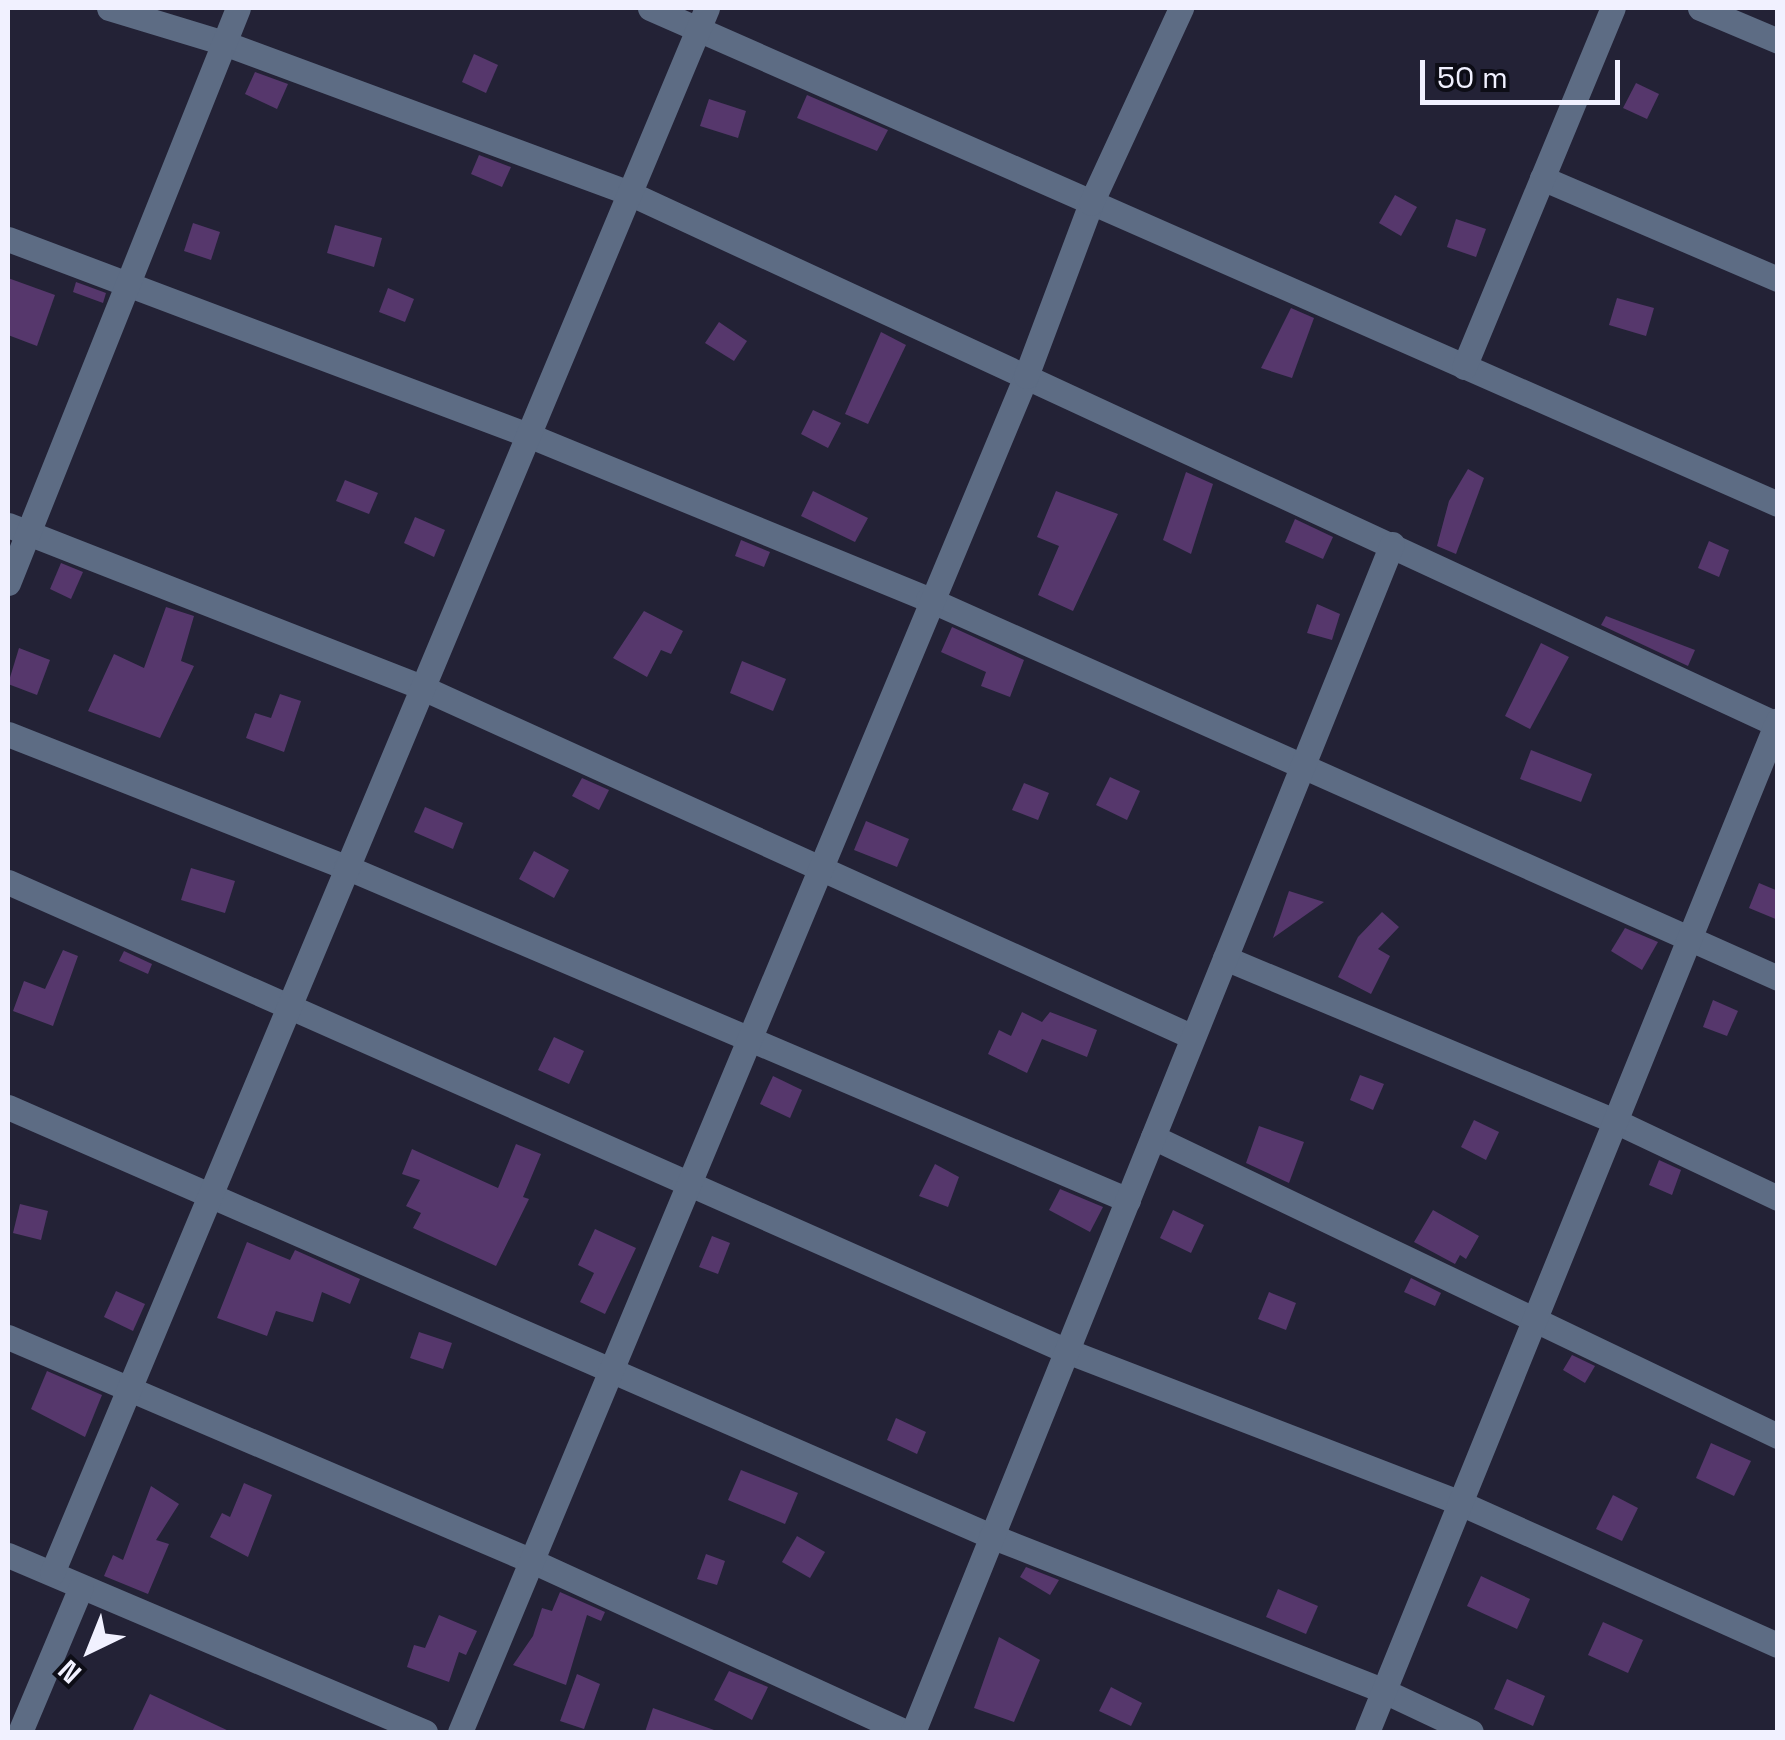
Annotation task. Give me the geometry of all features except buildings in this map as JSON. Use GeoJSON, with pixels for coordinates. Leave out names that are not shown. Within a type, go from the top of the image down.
{"type":"FeatureCollection","features":[{"type":"Feature","properties":{"kind":"street"},"geometry":{"type":"LineString","coordinates":[[110,8],[224,43],[630,193],[1777,723],[1367,1732]]}},
{"type":"Feature","properties":{"kind":"street"},"geometry":{"type":"LineString","coordinates":[[8,583],[17,528],[128,281],[238,8]]}},
{"type":"Feature","properties":{"kind":"street"},"geometry":{"type":"LineString","coordinates":[[650,8],[703,18],[1091,202],[1778,504]]}},
{"type":"Feature","properties":{"kind":"street"},"geometry":{"type":"LineString","coordinates":[[460,1732],[685,1184],[751,1036],[928,598],[1026,376],[1091,202],[1181,8]]}},
{"type":"Feature","properties":{"kind":"street"},"geometry":{"type":"LineString","coordinates":[[1464,367],[1613,8]]}},
{"type":"Feature","properties":{"kind":"street"},"geometry":{"type":"LineString","coordinates":[[1700,8],[1778,41]]}},
{"type":"Feature","properties":{"kind":"street"},"geometry":{"type":"LineString","coordinates":[[52,1573],[703,18]]}},
{"type":"Feature","properties":{"kind":"street"},"geometry":{"type":"LineString","coordinates":[[1542,178],[1778,279]]}},
{"type":"Feature","properties":{"kind":"street"},"geometry":{"type":"LineString","coordinates":[[8,240],[128,281],[528,435],[928,598],[1778,978]]}},
{"type":"Feature","properties":{"kind":"street"},"geometry":{"type":"LineString","coordinates":[[17,528],[423,688],[1194,1037]]}},
{"type":"Feature","properties":{"kind":"street"},"geometry":{"type":"LineString","coordinates":[[8,1337],[532,1560],[909,1732],[1067,1352],[1392,544]]}},
{"type":"Feature","properties":{"kind":"street"},"geometry":{"type":"LineString","coordinates":[[8,734],[346,867],[751,1036],[1128,1200]]}},
{"type":"Feature","properties":{"kind":"street"},"geometry":{"type":"LineString","coordinates":[[8,882],[1067,1352],[1460,1503],[1778,1645]]}},
{"type":"Feature","properties":{"kind":"street"},"geometry":{"type":"LineString","coordinates":[[1225,958],[1615,1121],[1778,1198]]}},
{"type":"Feature","properties":{"kind":"street"},"geometry":{"type":"LineString","coordinates":[[8,1107],[991,1536],[1384,1691],[1471,1732]]}},
{"type":"Feature","properties":{"kind":"street"},"geometry":{"type":"LineString","coordinates":[[1153,1137],[1778,1436]]}},
{"type":"Feature","properties":{"kind":"street"},"geometry":{"type":"LineString","coordinates":[[8,1554],[426,1732]]}},
{"type":"Feature","properties":{"kind":"street"},"geometry":{"type":"LineString","coordinates":[[20,1732],[81,1588]]}}]}
